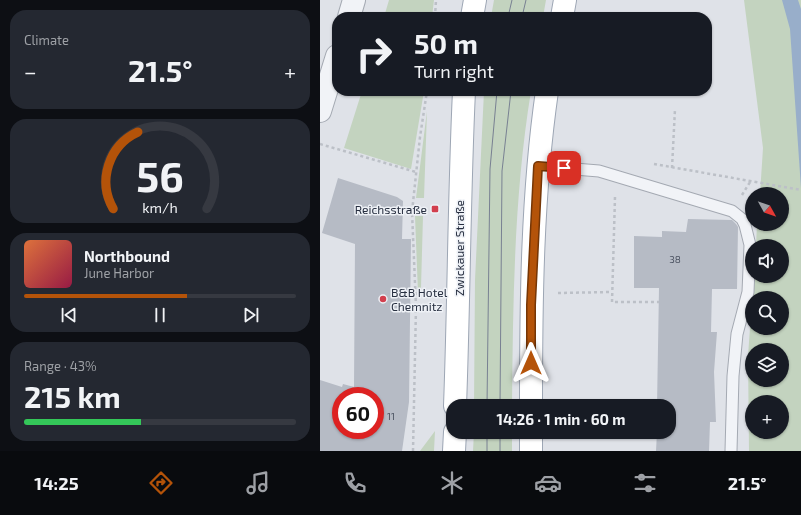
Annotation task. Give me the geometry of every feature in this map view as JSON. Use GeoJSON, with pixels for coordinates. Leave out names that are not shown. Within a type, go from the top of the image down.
{"type":"FeatureCollection","features":[{"type":"Feature","properties":{"kind":"main road"},"geometry":{"type":"LineString","coordinates":[[473,12],[475,0]]}},
{"type":"Feature","properties":{"kind":"main road"},"geometry":{"type":"LineString","coordinates":[[563,12],[566,0]]}},
{"type":"Feature","properties":{"kind":"main road","name":"Zwickauer Straße"},"geometry":{"type":"LineString","coordinates":[[456,399],[459,320],[460,174],[464,96]]}},
{"type":"Feature","properties":{"kind":"main road"},"geometry":{"type":"LineString","coordinates":[[531,399],[531,305],[538,166],[546,96]]}},
{"type":"Feature","properties":{"kind":"main road"},"geometry":{"type":"LineString","coordinates":[[454,451],[455,439]]}},
{"type":"Feature","properties":{"kind":"main road"},"geometry":{"type":"LineString","coordinates":[[531,439],[531,451]]}},
{"type":"Feature","properties":{"kind":"street"},"geometry":{"type":"LineString","coordinates":[[350,12],[354,0]]}},
{"type":"Feature","properties":{"kind":"street"},"geometry":{"type":"LineString","coordinates":[[320,111],[325,77],[332,65]]}},
{"type":"Feature","properties":{"kind":"lane"},"geometry":{"type":"LineString","coordinates":[[538,166],[599,171],[732,211],[742,219],[750,245],[748,292],[737,334],[733,376],[731,451]]}},
{"type":"Feature","properties":{"kind":"path"},"geometry":{"type":"LineString","coordinates":[[435,12],[436,0]]}},
{"type":"Feature","properties":{"kind":"path"},"geometry":{"type":"LineString","coordinates":[[412,451],[416,307],[412,212],[426,96]]}},
{"type":"Feature","properties":{"kind":"path"},"geometry":{"type":"LineString","coordinates":[[675,109],[672,168],[801,190]]}},
{"type":"Feature","properties":{"kind":"path"},"geometry":{"type":"LineString","coordinates":[[320,144],[416,172]]}},
{"type":"Feature","properties":{"kind":"path"},"geometry":{"type":"LineString","coordinates":[[616,177],[612,302],[659,302]]}},
{"type":"Feature","properties":{"kind":"path"},"geometry":{"type":"LineString","coordinates":[[747,187],[750,182]]}},
{"type":"Feature","properties":{"kind":"path"},"geometry":{"type":"LineString","coordinates":[[558,293],[612,292]]}},
{"type":"Feature","properties":{"kind":"green space"},"geometry":{"type":"Polygon","coordinates":[[[389,0],[434,0],[433,12],[385,12],[389,0]]]}},
{"type":"Feature","properties":{"kind":"green space"},"geometry":{"type":"Polygon","coordinates":[[[494,0],[546,0],[544,12],[492,12],[494,0]]]}},
{"type":"Feature","properties":{"kind":"green space"},"geometry":{"type":"Polygon","coordinates":[[[744,0],[801,0],[801,451],[749,451],[749,439],[789,439],[789,395],[748,395],[748,387],[789,387],[789,343],[749,343],[750,335],[789,335],[789,291],[753,291],[753,283],[789,283],[789,239],[756,239],[757,231],[789,231],[789,187],[760,187],[763,148],[744,0]]]}},
{"type":"Feature","properties":{"kind":"green space"},"geometry":{"type":"Polygon","coordinates":[[[360,96],[423,96],[411,169],[344,148],[360,96]]]}},
{"type":"Feature","properties":{"kind":"green space"},"geometry":{"type":"Polygon","coordinates":[[[484,96],[530,96],[525,130],[518,209],[514,288],[512,399],[474,399],[475,280],[484,96]]]}},
{"type":"Feature","properties":{"kind":"green space"},"geometry":{"type":"Polygon","coordinates":[[[427,111],[424,198],[416,198],[427,111]]]}},
{"type":"Feature","properties":{"kind":"green space"},"geometry":{"type":"Polygon","coordinates":[[[415,216],[423,216],[421,288],[418,293],[415,216]]]}},
{"type":"Feature","properties":{"kind":"green space"},"geometry":{"type":"Polygon","coordinates":[[[435,431],[434,451],[420,451],[435,431]]]}},
{"type":"Feature","properties":{"kind":"green space"},"geometry":{"type":"Polygon","coordinates":[[[474,439],[512,439],[512,451],[473,451],[474,439]]]}},
{"type":"Feature","properties":{"kind":"water"},"geometry":{"type":"Polygon","coordinates":[[[782,0],[798,0],[801,9],[801,188],[790,29],[782,0]]]}},
{"type":"Feature","properties":{"kind":"building","name":"B&B Hotel Chemnitz"},"geometry":{"type":"Polygon","coordinates":[[[338,178],[397,197],[403,201],[402,239],[411,239],[409,402],[402,451],[320,451],[320,380],[342,387],[332,387],[332,439],[384,439],[384,387],[354,387],[355,244],[322,233],[338,178]]]}},
{"type":"Feature","properties":{"kind":"building"},"geometry":{"type":"Polygon","coordinates":[[[688,219],[732,220],[736,224],[738,227],[737,289],[712,289],[711,332],[717,332],[714,372],[716,422],[710,422],[709,451],[656,451],[657,439],[676,439],[676,399],[657,399],[659,288],[634,288],[634,236],[662,237],[662,231],[686,232],[688,219]]]}},
{"type":"Feature","properties":{"kind":"building","name":"B&B Hotel Chemnitz"},"geometry":{"type":"Polygon","coordinates":[[[343,384],[354,387],[342,387],[343,384]]]}},
{"type":"Feature","properties":{"kind":"tram line"},"geometry":{"type":"LineString","coordinates":[[509,12],[512,0]]}},
{"type":"Feature","properties":{"kind":"tram line"},"geometry":{"type":"LineString","coordinates":[[523,12],[526,0]]}},
{"type":"Feature","properties":{"kind":"tram line"},"geometry":{"type":"LineString","coordinates":[[487,399],[490,169],[497,96]]}},
{"type":"Feature","properties":{"kind":"tram line"},"geometry":{"type":"LineString","coordinates":[[500,399],[502,171],[510,96]]}},
{"type":"Feature","properties":{"kind":"tram line"},"geometry":{"type":"LineString","coordinates":[[487,439],[487,451]]}},
{"type":"Feature","properties":{"kind":"tram line"},"geometry":{"type":"LineString","coordinates":[[500,439],[500,451]]}},
{"type":"Feature","properties":{"kind":"place","name":"Reichsstraße"},"geometry":{"type":"Point","coordinates":[435,209]}},
{"type":"Feature","properties":{"kind":"place","name":"B&B Hotel Chemnitz"},"geometry":{"type":"Point","coordinates":[383,299]}},
{"type":"Feature","properties":{"kind":"route"},"geometry":{"type":"LineString","coordinates":[[531,363],[531,305],[538,166],[564,168]]}}]}
